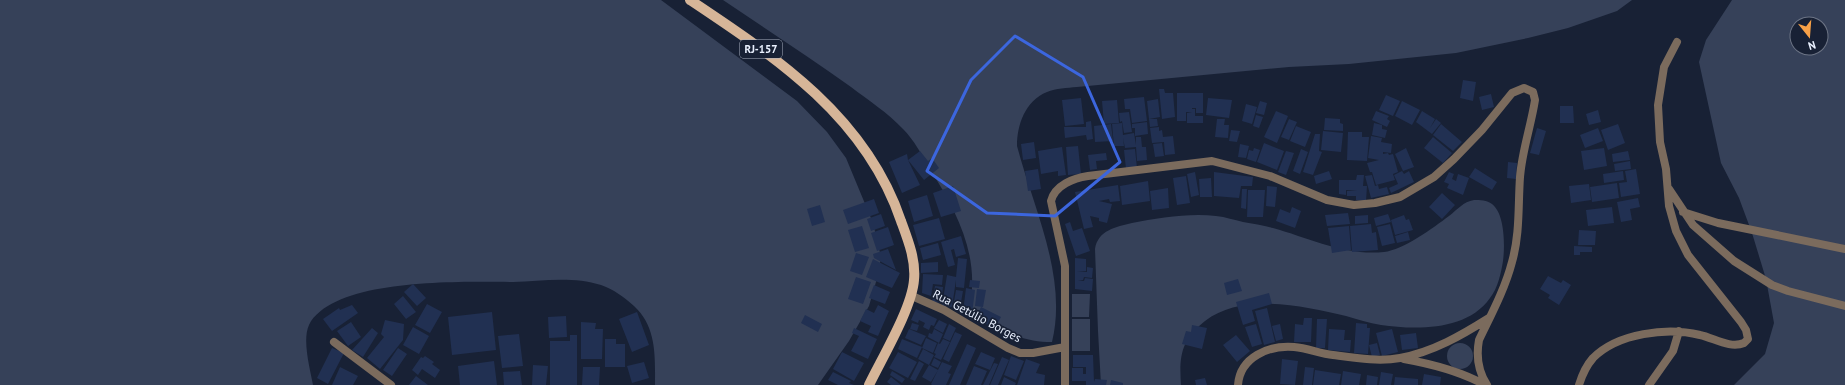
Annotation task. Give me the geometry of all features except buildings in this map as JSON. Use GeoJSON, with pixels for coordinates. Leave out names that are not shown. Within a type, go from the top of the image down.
{"type":"FeatureCollection","features":[{"type":"Feature","properties":{"kind":"main road","name":"RJ-157"},"geometry":{"type":"LineString","coordinates":[[690,0],[749,40],[793,74],[833,110],[858,139],[875,164],[893,198],[911,250],[914,270],[912,296],[869,385]]}},
{"type":"Feature","properties":{"kind":"street"},"geometry":{"type":"LineString","coordinates":[[1579,385],[1586,367],[1594,358],[1612,345],[1645,334],[1663,331],[1679,331],[1702,335],[1730,344],[1741,345],[1747,342],[1748,339],[1746,330],[1741,322],[1683,248],[1672,218],[1660,142],[1658,105],[1664,67],[1677,42]]}},
{"type":"Feature","properties":{"kind":"street"},"geometry":{"type":"LineString","coordinates":[[1065,385],[1065,266],[1051,201],[1055,192],[1071,180],[1088,176],[1212,161],[1270,176],[1327,200],[1359,205],[1387,201],[1409,193],[1434,176],[1454,159],[1482,130],[1512,94],[1521,88],[1527,88],[1533,92],[1535,100],[1522,159],[1518,234],[1509,272],[1479,340],[1477,350],[1478,364],[1486,385]]}},
{"type":"Feature","properties":{"kind":"street"},"geometry":{"type":"LineString","coordinates":[[1667,186],[1693,225],[1734,262],[1756,276],[1788,291],[1845,306]]}},
{"type":"Feature","properties":{"kind":"street"},"geometry":{"type":"LineString","coordinates":[[1683,212],[1718,223],[1845,249]]}},
{"type":"Feature","properties":{"kind":"street","name":"Rua Getúlio Borges"},"geometry":{"type":"LineString","coordinates":[[912,296],[944,310],[1008,348],[1020,353],[1033,353],[1065,347]]}},
{"type":"Feature","properties":{"kind":"street"},"geometry":{"type":"LineString","coordinates":[[1238,385],[1241,369],[1249,360],[1264,351],[1283,347],[1296,347],[1349,357],[1384,360],[1400,358],[1432,350],[1489,318]]}},
{"type":"Feature","properties":{"kind":"street"},"geometry":{"type":"LineString","coordinates":[[1649,385],[1673,351],[1679,331]]}},
{"type":"Feature","properties":{"kind":"street"},"geometry":{"type":"LineString","coordinates":[[334,342],[391,385]]}},
{"type":"Feature","properties":{"kind":"street"},"geometry":{"type":"LineString","coordinates":[[1400,358],[1439,366],[1486,385]]}},
{"type":"Feature","properties":{"kind":"highlighted area"},"geometry":{"type":"Polygon","coordinates":[[[1015,36],[1083,77],[1120,162],[1055,216],[987,213],[927,171],[971,80],[1015,36]]]}},
{"type":"Feature","properties":{"kind":"shaded area"},"geometry":{"type":"Polygon","coordinates":[[[0,0],[661,0],[797,101],[827,132],[846,158],[873,223],[881,257],[878,275],[869,306],[849,341],[818,385],[655,385],[653,343],[651,333],[642,314],[626,299],[601,285],[590,282],[557,280],[434,283],[372,290],[345,298],[323,309],[309,325],[306,346],[313,385],[0,385],[0,0]]]}},
{"type":"Feature","properties":{"kind":"shaded area"},"geometry":{"type":"Polygon","coordinates":[[[723,0],[1632,0],[1617,11],[1568,28],[1456,53],[1349,64],[1289,67],[1065,88],[1050,91],[1039,96],[1033,101],[1024,114],[1017,138],[1017,146],[1046,242],[1052,268],[1056,293],[1056,317],[1052,342],[1018,336],[998,328],[969,310],[972,290],[972,272],[964,236],[940,185],[918,148],[903,129],[884,112],[851,87],[723,0]]]}},
{"type":"Feature","properties":{"kind":"shaded area"},"geometry":{"type":"Polygon","coordinates":[[[1732,0],[1845,0],[1845,385],[1734,385],[1765,354],[1774,323],[1766,279],[1752,233],[1739,198],[1721,163],[1699,62],[1706,40],[1732,0]]]}},
{"type":"Feature","properties":{"kind":"shaded area"},"geometry":{"type":"Polygon","coordinates":[[[1474,200],[1488,202],[1496,209],[1502,222],[1504,255],[1500,275],[1493,294],[1480,309],[1468,317],[1440,326],[1410,328],[1377,324],[1311,308],[1273,304],[1255,304],[1237,307],[1220,312],[1205,321],[1191,335],[1186,342],[1181,357],[1181,385],[1101,385],[1095,249],[1100,237],[1109,230],[1132,223],[1163,218],[1206,215],[1269,227],[1341,249],[1370,253],[1384,252],[1400,247],[1418,238],[1464,204],[1474,200]]]}},
{"type":"Feature","properties":{"kind":"shaded area"},"geometry":{"type":"Polygon","coordinates":[[[1072,294],[1090,294],[1089,317],[1072,317],[1072,294]]]}},
{"type":"Feature","properties":{"kind":"shaded area"},"geometry":{"type":"Polygon","coordinates":[[[1072,319],[1090,319],[1090,351],[1072,351],[1072,319]]]}},
{"type":"Feature","properties":{"kind":"shaded area"},"geometry":{"type":"Polygon","coordinates":[[[1460,343],[1469,347],[1473,356],[1469,365],[1460,369],[1451,365],[1447,356],[1451,347],[1460,343]]]}}]}
